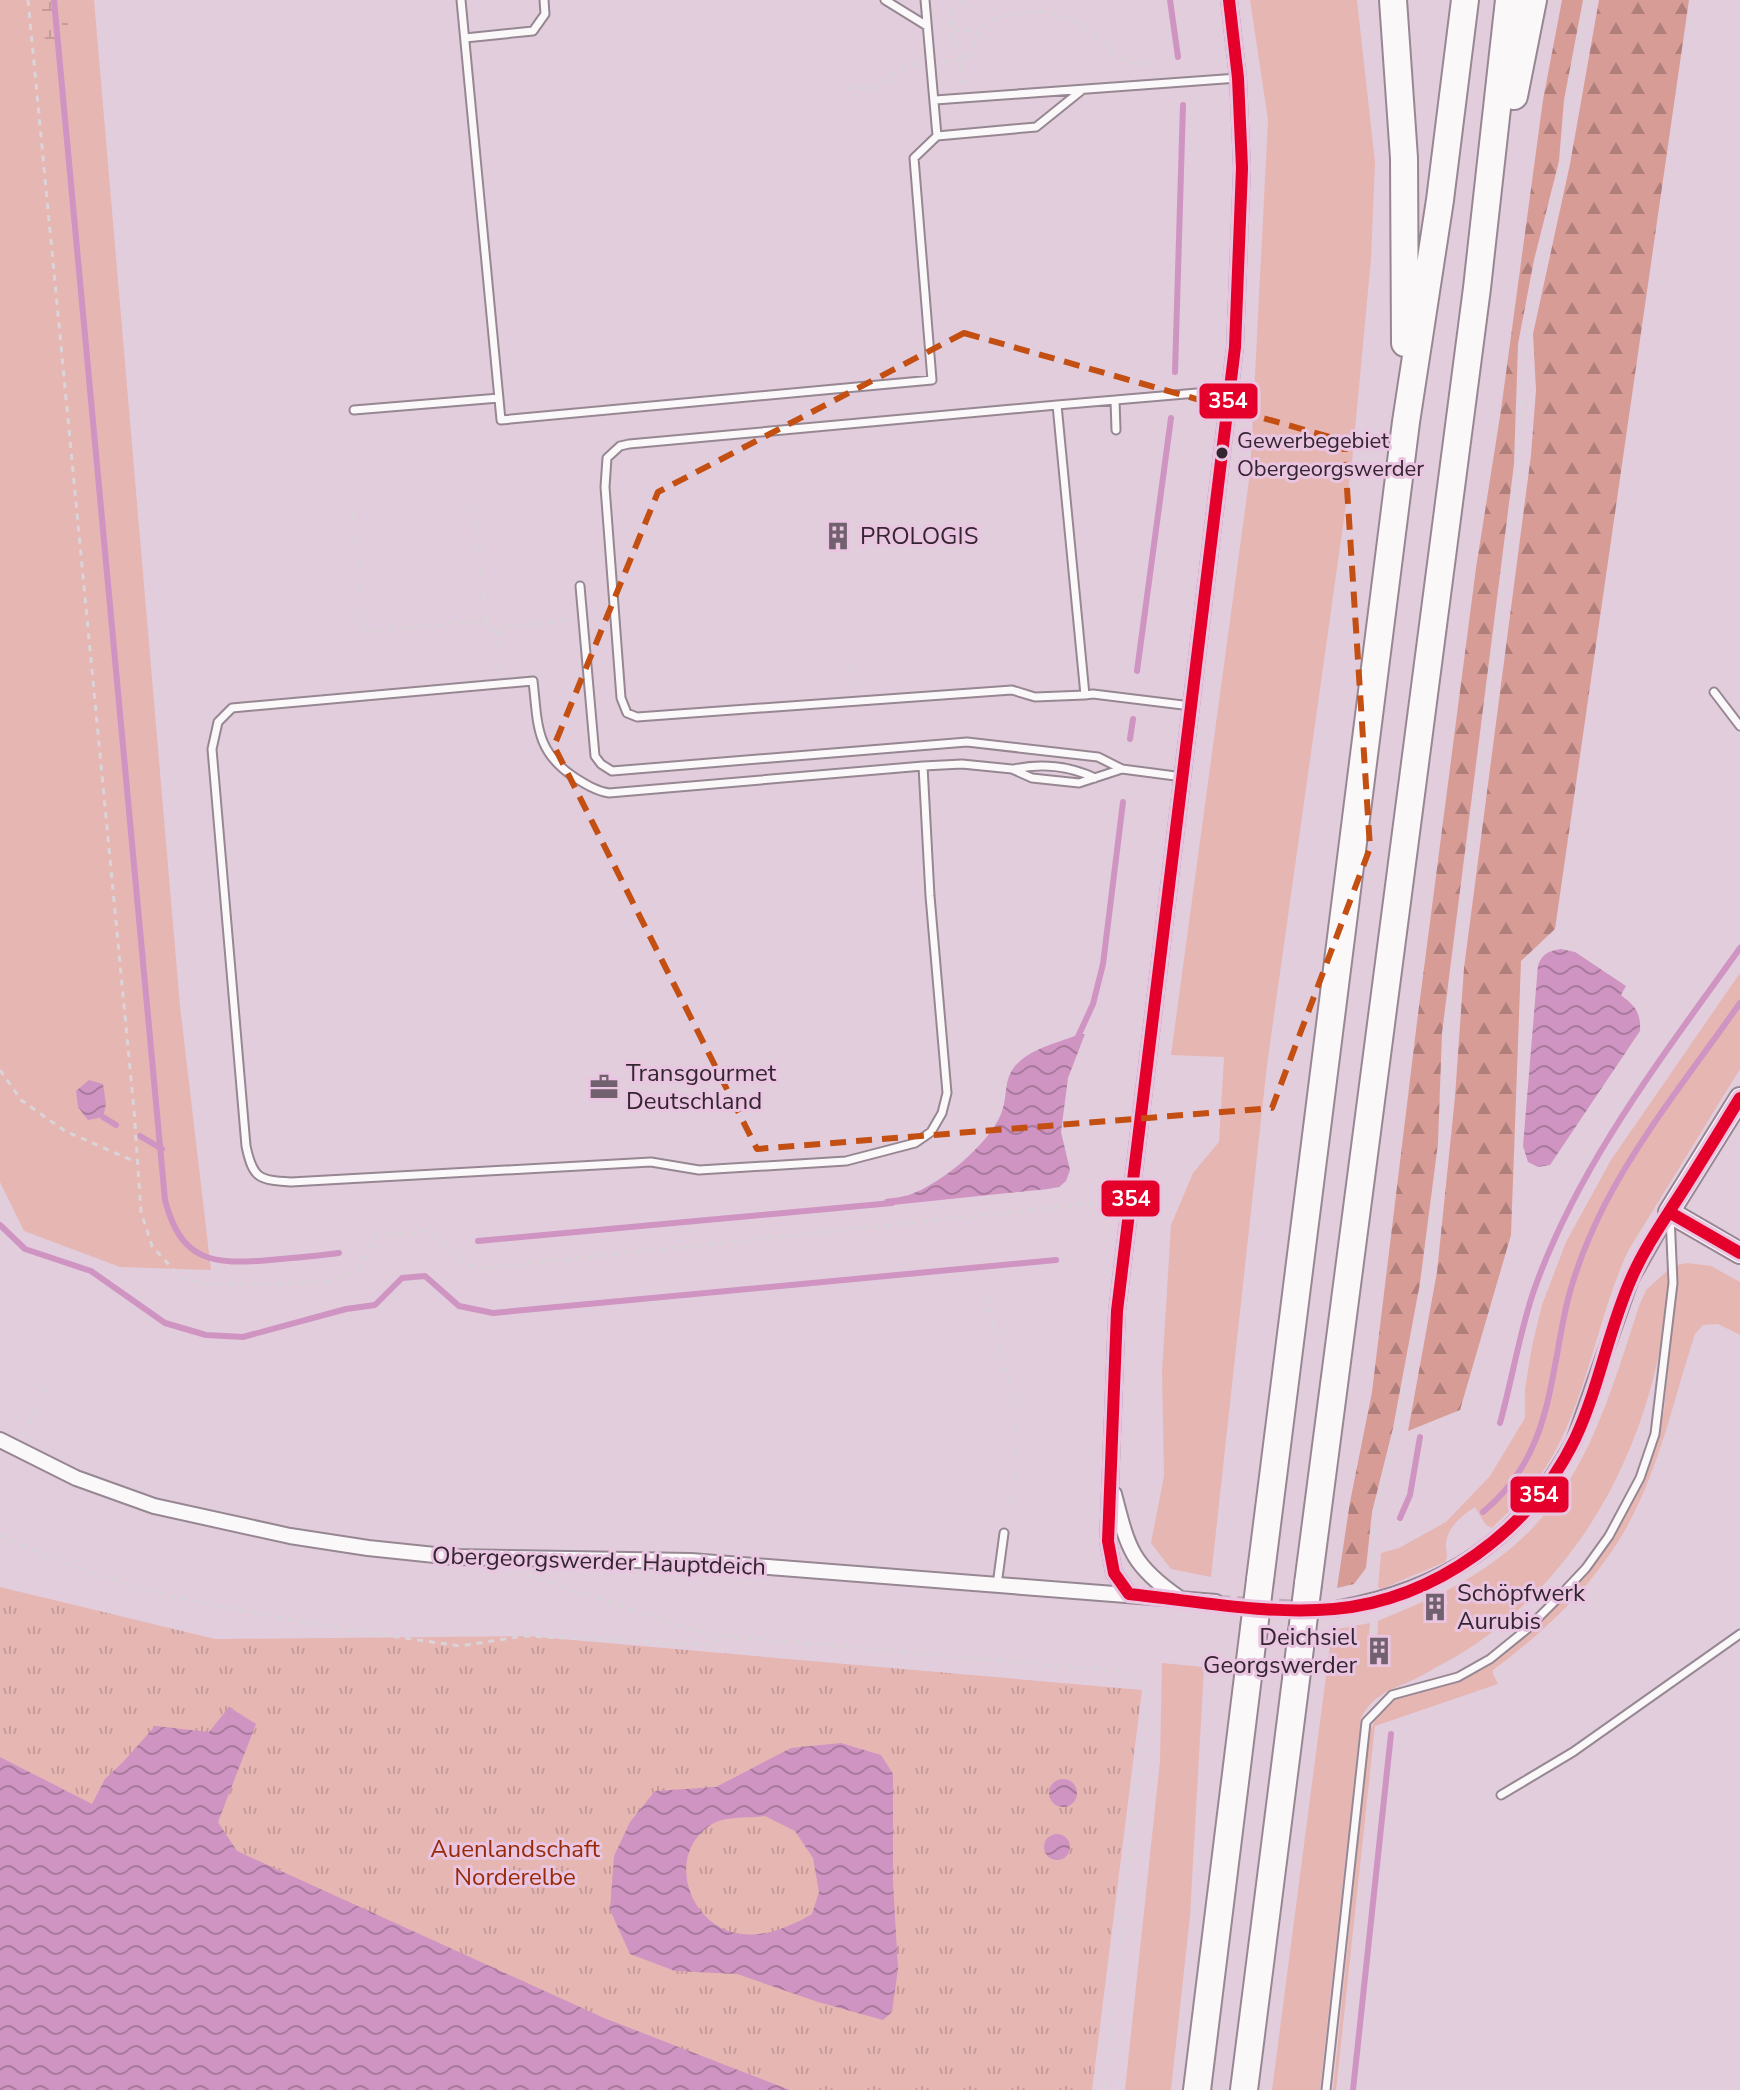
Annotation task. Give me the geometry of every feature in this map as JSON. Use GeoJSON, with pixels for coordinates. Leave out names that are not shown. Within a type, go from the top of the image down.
{"type":"FeatureCollection","features":[{"type":"Feature","properties":{"kind":"highway"},"geometry":{"type":"LineString","coordinates":[[1393,0],[1404,158],[1406,422]]}},
{"type":"Feature","properties":{"kind":"highway"},"geometry":{"type":"LineString","coordinates":[[1197,2090],[1406,422],[1440,200],[1465,0]]}},
{"type":"Feature","properties":{"kind":"highway"},"geometry":{"type":"LineString","coordinates":[[1244,2090],[1477,288],[1509,0]]}},
{"type":"Feature","properties":{"kind":"highway"},"geometry":{"type":"LineString","coordinates":[[1477,288],[1533,0]]}},
{"type":"Feature","properties":{"kind":"street"},"geometry":{"type":"LineString","coordinates":[[1129,1594],[1114,1573],[1108,1552],[1117,1311],[1235,347],[1242,168],[1238,78],[1229,0]]}},
{"type":"Feature","properties":{"kind":"street"},"geometry":{"type":"LineString","coordinates":[[1335,1609],[1372,1610],[1471,1558],[1515,1522],[1546,1487],[1574,1441],[1631,1279],[1740,1098]]}},
{"type":"Feature","properties":{"kind":"street"},"geometry":{"type":"LineString","coordinates":[[1669,1212],[1740,1253]]}},
{"type":"Feature","properties":{"kind":"street","name":"Obergeorgswerder Hauptdeich"},"geometry":{"type":"LineString","coordinates":[[0,1440],[115,1493],[193,1516],[332,1544],[415,1554],[691,1561],[1216,1602]]}},
{"type":"Feature","properties":{"kind":"street"},"geometry":{"type":"LineString","coordinates":[[1111,1480],[1128,1540],[1140,1566],[1179,1598]]}},
{"type":"Feature","properties":{"kind":"lane"},"geometry":{"type":"LineString","coordinates":[[461,0],[501,420],[932,380],[914,158],[937,136],[1036,127],[1082,90]]}},
{"type":"Feature","properties":{"kind":"lane"},"geometry":{"type":"LineString","coordinates":[[465,38],[533,31],[545,14],[544,0]]}},
{"type":"Feature","properties":{"kind":"lane"},"geometry":{"type":"LineString","coordinates":[[885,0],[927,26]]}},
{"type":"Feature","properties":{"kind":"lane"},"geometry":{"type":"LineString","coordinates":[[925,0],[937,136]]}},
{"type":"Feature","properties":{"kind":"lane"},"geometry":{"type":"LineString","coordinates":[[935,100],[1238,78]]}},
{"type":"Feature","properties":{"kind":"lane"},"geometry":{"type":"LineString","coordinates":[[1191,706],[1085,695],[1035,697],[1012,690],[637,717],[627,713],[621,698],[605,487],[607,458],[620,446],[629,444],[1197,393],[1229,397]]}},
{"type":"Feature","properties":{"kind":"lane"},"geometry":{"type":"LineString","coordinates":[[354,410],[499,398]]}},
{"type":"Feature","properties":{"kind":"lane"},"geometry":{"type":"LineString","coordinates":[[1115,400],[1116,430]]}},
{"type":"Feature","properties":{"kind":"lane"},"geometry":{"type":"LineString","coordinates":[[1057,405],[1085,695]]}},
{"type":"Feature","properties":{"kind":"lane"},"geometry":{"type":"LineString","coordinates":[[580,586],[595,756],[612,771],[967,742],[1098,757],[1122,769],[1183,777]]}},
{"type":"Feature","properties":{"kind":"lane"},"geometry":{"type":"LineString","coordinates":[[923,766],[930,896],[947,1093],[942,1113],[931,1132],[915,1143],[846,1161],[699,1170],[651,1162],[291,1182],[263,1179],[252,1170],[246,1146],[213,758],[213,739],[218,722],[227,710],[238,706],[533,681],[538,732],[550,758],[585,785],[609,793],[923,766],[962,764],[1012,769],[1032,778],[1079,783],[1122,769]]}},
{"type":"Feature","properties":{"kind":"lane"},"geometry":{"type":"LineString","coordinates":[[1714,692],[1740,726]]}},
{"type":"Feature","properties":{"kind":"lane"},"geometry":{"type":"LineString","coordinates":[[1012,769],[1033,764],[1080,771],[1096,778]]}},
{"type":"Feature","properties":{"kind":"lane"},"geometry":{"type":"LineString","coordinates":[[1326,2090],[1366,1722],[1392,1695],[1458,1677],[1490,1659],[1556,1600],[1586,1568],[1609,1536],[1640,1478],[1655,1434],[1673,1283],[1669,1212]]}},
{"type":"Feature","properties":{"kind":"lane"},"geometry":{"type":"LineString","coordinates":[[997,1585],[1004,1533]]}},
{"type":"Feature","properties":{"kind":"lane"},"geometry":{"type":"LineString","coordinates":[[1501,1795],[1573,1752],[1740,1634]]}},
{"type":"Feature","properties":{"kind":"path"},"geometry":{"type":"LineString","coordinates":[[28,0],[134,1110],[141,1212],[152,1246],[181,1278],[213,1285],[334,1282],[359,1268],[377,1236],[427,1231],[476,1269],[1097,1203],[1129,1209]]}},
{"type":"Feature","properties":{"kind":"path"},"geometry":{"type":"LineString","coordinates":[[963,0],[954,10],[952,36],[959,46],[965,98]]}},
{"type":"Feature","properties":{"kind":"path"},"geometry":{"type":"LineString","coordinates":[[1371,1656],[1377,1512],[1397,1430],[1425,1282],[1442,1142],[1447,1034],[1514,507],[1526,348],[1540,261],[1564,160],[1569,102],[1588,0]]}},
{"type":"Feature","properties":{"kind":"path"},"geometry":{"type":"LineString","coordinates":[[848,88],[874,88],[884,83],[901,66],[961,61],[973,54],[981,26],[1011,12],[1046,12],[1080,24],[1126,61],[1151,64],[1161,84]]}},
{"type":"Feature","properties":{"kind":"path"},"geometry":{"type":"LineString","coordinates":[[952,28],[977,32]]}},
{"type":"Feature","properties":{"kind":"path"},"geometry":{"type":"LineString","coordinates":[[475,501],[488,630],[583,619]]}},
{"type":"Feature","properties":{"kind":"path"},"geometry":{"type":"LineString","coordinates":[[353,513],[364,632],[486,620]]}},
{"type":"Feature","properties":{"kind":"path"},"geometry":{"type":"LineString","coordinates":[[497,629],[501,684]]}},
{"type":"Feature","properties":{"kind":"path"},"geometry":{"type":"LineString","coordinates":[[850,666],[854,703]]}},
{"type":"Feature","properties":{"kind":"path"},"geometry":{"type":"LineString","coordinates":[[0,1070],[21,1100],[65,1131],[136,1162]]}},
{"type":"Feature","properties":{"kind":"path"},"geometry":{"type":"LineString","coordinates":[[986,1297],[1006,1369],[1016,1424],[1017,1463],[1004,1533]]}},
{"type":"Feature","properties":{"kind":"path"},"geometry":{"type":"LineString","coordinates":[[15,1449],[50,1383]]}},
{"type":"Feature","properties":{"kind":"path"},"geometry":{"type":"LineString","coordinates":[[0,1535],[99,1576],[174,1597],[438,1644],[474,1645],[530,1636],[709,1645],[725,1636]]}},
{"type":"Feature","properties":{"kind":"path"},"geometry":{"type":"LineString","coordinates":[[505,1558],[517,1570],[536,1579],[710,1635],[1120,1671],[1138,1680],[1148,1694],[1105,2090]]}},
{"type":"Feature","properties":{"kind":"highlighted area"},"geometry":{"type":"Polygon","coordinates":[[[964,333],[1344,441],[1370,848],[1272,1108],[757,1149],[554,746],[658,492],[964,333]]]}},
{"type":"Feature","properties":{"kind":"green space"},"geometry":{"type":"Polygon","coordinates":[[[0,0],[94,0],[180,1006],[211,1270],[120,1267],[24,1231],[0,1182],[0,0]]]}},
{"type":"Feature","properties":{"kind":"green space"},"geometry":{"type":"Polygon","coordinates":[[[41,0],[66,0],[68,26],[58,68],[44,36],[41,0]]]}},
{"type":"Feature","properties":{"kind":"green space"},"geometry":{"type":"Polygon","coordinates":[[[1250,0],[1357,0],[1375,162],[1371,259],[1352,462],[1267,1065],[1211,1577],[1171,1569],[1151,1543],[1164,1476],[1162,1372],[1171,1225],[1193,1173],[1219,1142],[1224,1057],[1171,1055],[1250,473],[1268,120],[1250,0]]]}},
{"type":"Feature","properties":{"kind":"green space"},"geometry":{"type":"Polygon","coordinates":[[[1562,0],[1583,0],[1564,100],[1559,161],[1534,260],[1518,344],[1514,464],[1442,1033],[1438,1143],[1420,1283],[1393,1428],[1372,1512],[1366,1568],[1354,1584],[1337,1588],[1372,1392],[1476,568],[1543,100],[1562,0]]]}},
{"type":"Feature","properties":{"kind":"green space"},"geometry":{"type":"Polygon","coordinates":[[[1599,0],[1689,0],[1555,929],[1521,961],[1511,1235],[1460,1410],[1408,1431],[1437,1272],[1455,1097],[1464,968],[1531,455],[1536,390],[1533,334],[1570,164],[1599,0]]]}},
{"type":"Feature","properties":{"kind":"green space"},"geometry":{"type":"Polygon","coordinates":[[[1740,973],[1740,1069],[1628,1251],[1606,1308],[1579,1397],[1554,1453],[1533,1486],[1492,1528],[1486,1525],[1475,1507],[1461,1517],[1450,1531],[1445,1562],[1381,1589],[1378,1587],[1381,1553],[1399,1548],[1446,1522],[1490,1476],[1525,1418],[1525,1389],[1532,1346],[1542,1305],[1566,1242],[1611,1160],[1740,973]]]}},
{"type":"Feature","properties":{"kind":"green space"},"geometry":{"type":"Polygon","coordinates":[[[1678,1265],[1711,1266],[1740,1282],[1740,1335],[1718,1324],[1703,1325],[1695,1334],[1664,1438],[1645,1489],[1608,1557],[1564,1610],[1493,1670],[1498,1684],[1375,1726],[1336,2090],[1333,2090],[1369,1733],[1378,1714],[1396,1699],[1458,1682],[1499,1654],[1601,1552],[1625,1515],[1654,1447],[1664,1410],[1678,1265]]]}},
{"type":"Feature","properties":{"kind":"green space"},"geometry":{"type":"Polygon","coordinates":[[[1668,1270],[1669,1297],[1661,1343],[1638,1427],[1602,1506],[1578,1542],[1521,1608],[1487,1636],[1445,1663],[1379,1696],[1361,1718],[1320,2090],[1272,2090],[1332,1630],[1370,1623],[1367,1656],[1375,1661],[1386,1658],[1387,1645],[1377,1644],[1378,1621],[1427,1600],[1424,1612],[1443,1617],[1448,1602],[1432,1598],[1479,1572],[1517,1543],[1547,1512],[1571,1478],[1591,1440],[1646,1290],[1668,1270]]]}},
{"type":"Feature","properties":{"kind":"green space","name":"Auenlandschaft Norderelbe"},"geometry":{"type":"Polygon","coordinates":[[[0,1587],[215,1639],[527,1636],[1142,1690],[1092,2090],[0,2090],[0,1587]]]}},
{"type":"Feature","properties":{"kind":"green space"},"geometry":{"type":"Polygon","coordinates":[[[1162,1663],[1204,1667],[1190,1916],[1171,2090],[1125,2090],[1160,1761],[1162,1663]]]}},
{"type":"Feature","properties":{"kind":"water"},"geometry":{"type":"Polygon","coordinates":[[[1561,949],[1575,952],[1626,986],[1621,995],[1636,1010],[1640,1031],[1550,1165],[1538,1167],[1528,1162],[1523,1146],[1538,965],[1547,953],[1561,949]]]}},
{"type":"Feature","properties":{"kind":"water"},"geometry":{"type":"Polygon","coordinates":[[[1085,1034],[1068,1078],[1061,1132],[1070,1170],[1066,1181],[1059,1187],[1048,1189],[883,1206],[885,1199],[922,1190],[962,1162],[995,1126],[1010,1075],[1018,1063],[1039,1049],[1085,1034]]]}},
{"type":"Feature","properties":{"kind":"water"},"geometry":{"type":"Polygon","coordinates":[[[89,1080],[103,1084],[106,1104],[103,1117],[88,1120],[78,1107],[76,1091],[89,1080]]]}},
{"type":"Feature","properties":{"kind":"water"},"geometry":{"type":"Polygon","coordinates":[[[229,1707],[256,1724],[218,1822],[237,1851],[604,2018],[790,2090],[0,2090],[0,1757],[92,1804],[105,1779],[155,1726],[209,1732],[229,1707]]]}},
{"type":"Feature","properties":{"kind":"water"},"geometry":{"type":"Polygon","coordinates":[[[841,1743],[881,1755],[893,1774],[893,1882],[898,1969],[892,2012],[883,2020],[737,1974],[675,1971],[630,1954],[610,1910],[614,1856],[630,1822],[655,1791],[716,1787],[791,1748],[841,1743]],[[765,1816],[721,1820],[699,1835],[690,1851],[686,1868],[688,1887],[696,1904],[708,1918],[723,1929],[742,1934],[761,1934],[796,1923],[812,1914],[819,1892],[813,1858],[795,1831],[765,1816]]]}},
{"type":"Feature","properties":{"kind":"water"},"geometry":{"type":"Polygon","coordinates":[[[1063,1779],[1073,1783],[1077,1793],[1073,1803],[1063,1807],[1053,1803],[1049,1793],[1053,1783],[1063,1779]]]}},
{"type":"Feature","properties":{"kind":"water"},"geometry":{"type":"Polygon","coordinates":[[[1057,1834],[1067,1837],[1070,1847],[1067,1857],[1057,1860],[1047,1857],[1044,1847],[1047,1837],[1057,1834]]]}},
{"type":"Feature","properties":{"kind":"waterway"},"geometry":{"type":"LineString","coordinates":[[54,0],[165,1200],[172,1221],[190,1248],[216,1260],[250,1261],[339,1253]]}},
{"type":"Feature","properties":{"kind":"waterway"},"geometry":{"type":"LineString","coordinates":[[1170,0],[1178,57]]}},
{"type":"Feature","properties":{"kind":"waterway"},"geometry":{"type":"LineString","coordinates":[[1175,372],[1183,105]]}},
{"type":"Feature","properties":{"kind":"waterway"},"geometry":{"type":"LineString","coordinates":[[1137,671],[1171,418]]}},
{"type":"Feature","properties":{"kind":"waterway"},"geometry":{"type":"LineString","coordinates":[[1130,739],[1133,719]]}},
{"type":"Feature","properties":{"kind":"waterway"},"geometry":{"type":"LineString","coordinates":[[1076,1041],[1093,1004],[1103,964],[1123,802]]}},
{"type":"Feature","properties":{"kind":"waterway"},"geometry":{"type":"LineString","coordinates":[[1500,1423],[1533,1293],[1573,1201],[1624,1113],[1740,948]]}},
{"type":"Feature","properties":{"kind":"waterway"},"geometry":{"type":"LineString","coordinates":[[1483,1512],[1505,1490],[1535,1442],[1544,1416],[1570,1291],[1604,1206],[1651,1128],[1740,1003]]}},
{"type":"Feature","properties":{"kind":"waterway"},"geometry":{"type":"LineString","coordinates":[[103,1117],[116,1125]]}},
{"type":"Feature","properties":{"kind":"waterway"},"geometry":{"type":"LineString","coordinates":[[140,1136],[162,1149]]}},
{"type":"Feature","properties":{"kind":"waterway"},"geometry":{"type":"LineString","coordinates":[[478,1241],[892,1203]]}},
{"type":"Feature","properties":{"kind":"waterway"},"geometry":{"type":"LineString","coordinates":[[0,1225],[25,1249],[91,1271],[165,1323],[206,1335],[243,1337],[346,1309],[375,1305],[402,1278],[425,1276],[459,1306],[493,1313],[1056,1260]]}},
{"type":"Feature","properties":{"kind":"waterway"},"geometry":{"type":"LineString","coordinates":[[1400,1518],[1410,1495],[1420,1437]]}},
{"type":"Feature","properties":{"kind":"waterway"},"geometry":{"type":"LineString","coordinates":[[1353,2090],[1391,1734]]}},
{"type":"Feature","properties":{"kind":"tunnel"},"geometry":{"type":"LineString","coordinates":[[1216,1602],[1335,1609]]}},
{"type":"Feature","properties":{"kind":"transit line","name":"354"},"geometry":{"type":"LineString","coordinates":[[1129,1594],[1114,1573],[1108,1541],[1117,1311],[1235,347],[1242,168],[1238,78],[1229,0]]}},
{"type":"Feature","properties":{"kind":"transit line","name":"354"},"geometry":{"type":"LineString","coordinates":[[1129,1594],[1283,1610],[1334,1609],[1372,1603],[1408,1591],[1476,1555],[1533,1503],[1556,1472],[1575,1439],[1591,1400],[1616,1319],[1636,1269],[1740,1098]]}},
{"type":"Feature","properties":{"kind":"transit line","name":"354"},"geometry":{"type":"LineString","coordinates":[[1669,1212],[1740,1253]]}},
{"type":"Feature","properties":{"kind":"place","name":"Gewerbegebiet Obergeorgswerder"},"geometry":{"type":"Point","coordinates":[1222,453]}},
{"type":"Feature","properties":{"kind":"place","name":"PROLOGIS"},"geometry":{"type":"Point","coordinates":[838,536]}},
{"type":"Feature","properties":{"kind":"place","name":"Transgourmet Deutschland"},"geometry":{"type":"Point","coordinates":[604,1087]}},
{"type":"Feature","properties":{"kind":"place","name":"Schöpfwerk Aurubis"},"geometry":{"type":"Point","coordinates":[1435,1607]}},
{"type":"Feature","properties":{"kind":"place","name":"Deichsiel Georgswerder"},"geometry":{"type":"Point","coordinates":[1379,1651]}}]}
